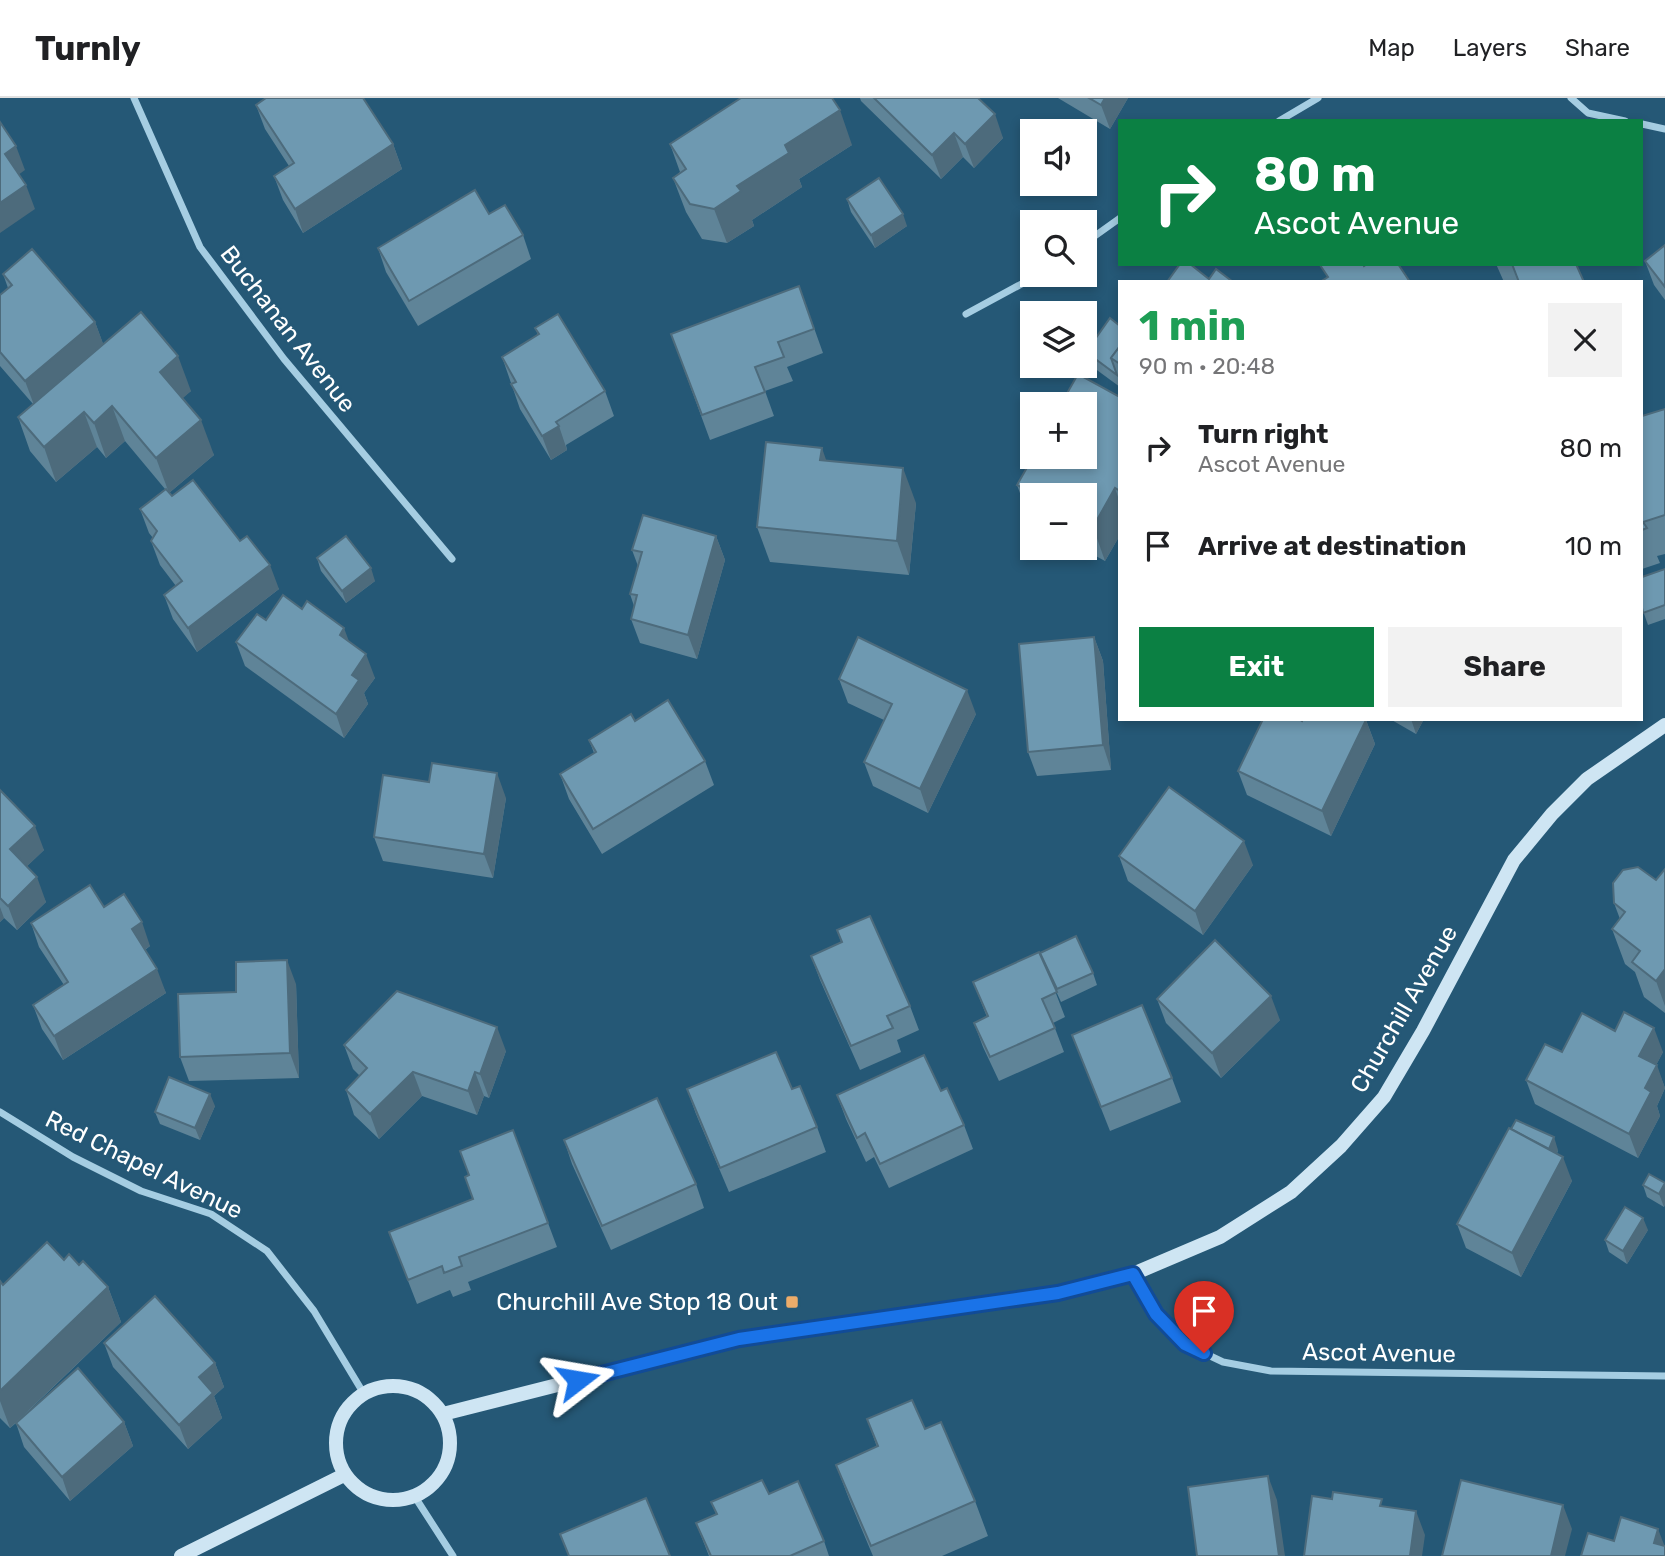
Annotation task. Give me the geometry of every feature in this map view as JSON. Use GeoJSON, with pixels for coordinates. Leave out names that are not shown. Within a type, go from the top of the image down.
{"type":"FeatureCollection","features":[{"type":"Feature","properties":{"kind":"street","name":"Buchanan Avenue"},"geometry":{"type":"LineString","coordinates":[[134,98],[200,247],[284,359],[452,559]]}},
{"type":"Feature","properties":{"kind":"street"},"geometry":{"type":"LineString","coordinates":[[1282,119],[1318,98]]}},
{"type":"Feature","properties":{"kind":"street"},"geometry":{"type":"LineString","coordinates":[[1571,98],[1588,113],[1616,119]]}},
{"type":"Feature","properties":{"kind":"street"},"geometry":{"type":"LineString","coordinates":[[1643,124],[1665,129]]}},
{"type":"Feature","properties":{"kind":"street"},"geometry":{"type":"LineString","coordinates":[[1097,234],[1118,219]]}},
{"type":"Feature","properties":{"kind":"street"},"geometry":{"type":"LineString","coordinates":[[966,314],[1020,285]]}},
{"type":"Feature","properties":{"kind":"street","name":"Churchill Avenue"},"geometry":{"type":"LineString","coordinates":[[443,1414],[739,1339],[1058,1293],[1133,1274],[1220,1237],[1291,1192],[1341,1146],[1384,1097],[1423,1031],[1514,860],[1552,814],[1587,779],[1665,725]]}},
{"type":"Feature","properties":{"kind":"street","name":"Red Chapel Avenue"},"geometry":{"type":"LineString","coordinates":[[0,1112],[73,1157],[141,1191],[211,1214],[267,1251],[314,1311],[364,1394]]}},
{"type":"Feature","properties":{"kind":"street","name":"Ascot Avenue"},"geometry":{"type":"LineString","coordinates":[[1133,1274],[1156,1314],[1185,1344],[1223,1362],[1271,1371],[1665,1376]]}},
{"type":"Feature","properties":{"kind":"street"},"geometry":{"type":"LineString","coordinates":[[399,1386],[416,1390],[431,1400],[443,1414],[449,1432],[450,1451],[444,1471],[431,1486],[415,1497],[395,1501],[376,1499],[357,1489],[344,1475],[336,1456],[335,1438],[340,1420],[350,1405],[364,1394],[380,1387],[399,1386]]}},
{"type":"Feature","properties":{"kind":"street"},"geometry":{"type":"LineString","coordinates":[[181,1556],[344,1475]]}},
{"type":"Feature","properties":{"kind":"street"},"geometry":{"type":"LineString","coordinates":[[415,1497],[453,1556]]}},
{"type":"Feature","properties":{"kind":"building"},"geometry":{"type":"Polygon","coordinates":[[[266,98],[363,98],[393,144],[295,209],[274,176],[294,163],[256,105],[266,98]]]}},
{"type":"Feature","properties":{"kind":"building"},"geometry":{"type":"Polygon","coordinates":[[[741,98],[832,98],[840,110],[785,145],[789,153],[737,186],[741,191],[714,209],[690,204],[673,178],[686,169],[670,144],[741,98]]]}},
{"type":"Feature","properties":{"kind":"building"},"geometry":{"type":"Polygon","coordinates":[[[874,98],[978,98],[995,114],[965,144],[954,133],[932,155],[874,98]]]}},
{"type":"Feature","properties":{"kind":"building"},"geometry":{"type":"Polygon","coordinates":[[[1089,98],[1105,98],[1101,105],[1089,98]]]}},
{"type":"Feature","properties":{"kind":"building"},"geometry":{"type":"Polygon","coordinates":[[[0,122],[16,146],[5,154],[26,185],[0,203],[0,122]]]}},
{"type":"Feature","properties":{"kind":"building"},"geometry":{"type":"Polygon","coordinates":[[[879,178],[903,214],[871,235],[847,199],[879,178]]]}},
{"type":"Feature","properties":{"kind":"building"},"geometry":{"type":"Polygon","coordinates":[[[475,190],[489,214],[505,205],[523,235],[409,301],[378,248],[475,190]]]}},
{"type":"Feature","properties":{"kind":"building"},"geometry":{"type":"Polygon","coordinates":[[[1665,245],[1665,287],[1645,261],[1665,245]]]}},
{"type":"Feature","properties":{"kind":"building"},"geometry":{"type":"Polygon","coordinates":[[[32,249],[95,322],[25,381],[0,352],[0,295],[12,285],[3,274],[32,249]]]}},
{"type":"Feature","properties":{"kind":"building"},"geometry":{"type":"Polygon","coordinates":[[[1179,266],[1193,266],[1209,279],[1216,269],[1230,280],[1168,280],[1179,266]]]}},
{"type":"Feature","properties":{"kind":"building"},"geometry":{"type":"Polygon","coordinates":[[[1321,266],[1399,266],[1409,280],[1323,280],[1328,277],[1321,266]]]}},
{"type":"Feature","properties":{"kind":"building"},"geometry":{"type":"Polygon","coordinates":[[[1513,266],[1577,266],[1583,280],[1518,280],[1513,266]]]}},
{"type":"Feature","properties":{"kind":"building"},"geometry":{"type":"Polygon","coordinates":[[[799,286],[814,329],[778,342],[784,357],[755,367],[765,392],[702,415],[671,334],[799,286]]]}},
{"type":"Feature","properties":{"kind":"building"},"geometry":{"type":"Polygon","coordinates":[[[141,312],[178,356],[160,372],[201,420],[156,458],[112,406],[94,423],[84,412],[44,447],[18,417],[141,312]]]}},
{"type":"Feature","properties":{"kind":"building"},"geometry":{"type":"Polygon","coordinates":[[[558,314],[605,391],[556,422],[559,426],[542,436],[511,384],[516,382],[502,357],[539,334],[535,328],[558,314]]]}},
{"type":"Feature","properties":{"kind":"building"},"geometry":{"type":"Polygon","coordinates":[[[1110,318],[1118,324],[1118,349],[1111,358],[1117,375],[1097,360],[1097,336],[1110,318]]]}},
{"type":"Feature","properties":{"kind":"building"},"geometry":{"type":"Polygon","coordinates":[[[1118,349],[1118,363],[1111,358],[1118,349]]]}},
{"type":"Feature","properties":{"kind":"building"},"geometry":{"type":"Polygon","coordinates":[[[1076,378],[1085,378],[1118,396],[1118,490],[1115,488],[1097,520],[1097,483],[1017,485],[1026,469],[1097,469],[1097,392],[1068,392],[1076,378]]]}},
{"type":"Feature","properties":{"kind":"building"},"geometry":{"type":"Polygon","coordinates":[[[1665,409],[1665,515],[1643,522],[1643,416],[1665,409]]]}},
{"type":"Feature","properties":{"kind":"building"},"geometry":{"type":"Polygon","coordinates":[[[766,442],[822,448],[820,460],[903,468],[897,541],[757,527],[766,442]]]}},
{"type":"Feature","properties":{"kind":"building"},"geometry":{"type":"Polygon","coordinates":[[[193,480],[240,541],[247,536],[270,565],[188,628],[164,595],[182,581],[151,541],[157,531],[140,509],[166,489],[172,496],[193,480]]]}},
{"type":"Feature","properties":{"kind":"building"},"geometry":{"type":"Polygon","coordinates":[[[643,515],[716,536],[688,635],[631,619],[637,595],[630,594],[642,552],[632,550],[643,515]]]}},
{"type":"Feature","properties":{"kind":"building"},"geometry":{"type":"Polygon","coordinates":[[[346,536],[371,568],[342,591],[317,558],[346,536]]]}},
{"type":"Feature","properties":{"kind":"building"},"geometry":{"type":"Polygon","coordinates":[[[1665,569],[1665,605],[1643,613],[1643,577],[1665,569]]]}},
{"type":"Feature","properties":{"kind":"building"},"geometry":{"type":"Polygon","coordinates":[[[283,595],[302,609],[307,601],[344,628],[340,635],[366,654],[352,675],[359,680],[336,714],[236,642],[257,614],[266,620],[283,595]]]}},
{"type":"Feature","properties":{"kind":"building"},"geometry":{"type":"Polygon","coordinates":[[[858,637],[967,690],[920,789],[864,762],[892,704],[839,679],[858,637]]]}},
{"type":"Feature","properties":{"kind":"building"},"geometry":{"type":"Polygon","coordinates":[[[1094,637],[1103,745],[1028,752],[1019,644],[1094,637]]]}},
{"type":"Feature","properties":{"kind":"building"},"geometry":{"type":"Polygon","coordinates":[[[668,700],[705,761],[593,829],[560,774],[596,752],[589,740],[631,714],[635,721],[668,700]]]}},
{"type":"Feature","properties":{"kind":"building"},"geometry":{"type":"Polygon","coordinates":[[[1262,721],[1366,721],[1322,811],[1238,771],[1262,721]]]}},
{"type":"Feature","properties":{"kind":"building"},"geometry":{"type":"Polygon","coordinates":[[[432,763],[497,773],[484,854],[374,837],[383,775],[429,782],[432,763]]]}},
{"type":"Feature","properties":{"kind":"building"},"geometry":{"type":"Polygon","coordinates":[[[1169,787],[1244,841],[1195,911],[1119,856],[1169,787]]]}},
{"type":"Feature","properties":{"kind":"building"},"geometry":{"type":"Polygon","coordinates":[[[0,790],[35,826],[10,849],[37,877],[8,906],[0,898],[0,790]]]}},
{"type":"Feature","properties":{"kind":"building"},"geometry":{"type":"Polygon","coordinates":[[[1638,867],[1656,880],[1665,869],[1665,969],[1656,981],[1632,962],[1640,951],[1612,929],[1625,912],[1614,903],[1613,883],[1623,870],[1638,867]]]}},
{"type":"Feature","properties":{"kind":"building"},"geometry":{"type":"Polygon","coordinates":[[[90,885],[104,907],[124,894],[142,922],[132,929],[157,969],[54,1036],[33,1005],[68,982],[31,923],[90,885]]]}},
{"type":"Feature","properties":{"kind":"building"},"geometry":{"type":"Polygon","coordinates":[[[870,916],[910,1006],[887,1016],[893,1028],[851,1046],[811,956],[842,942],[837,930],[870,916]]]}},
{"type":"Feature","properties":{"kind":"building"},"geometry":{"type":"Polygon","coordinates":[[[1076,936],[1093,973],[1057,989],[1040,953],[1076,936]]]}},
{"type":"Feature","properties":{"kind":"building"},"geometry":{"type":"Polygon","coordinates":[[[1215,940],[1271,996],[1212,1053],[1157,999],[1215,940]]]}},
{"type":"Feature","properties":{"kind":"building"},"geometry":{"type":"Polygon","coordinates":[[[1039,952],[1057,992],[1042,999],[1055,1028],[990,1057],[974,1023],[988,1016],[973,982],[1039,952]]]}},
{"type":"Feature","properties":{"kind":"building"},"geometry":{"type":"Polygon","coordinates":[[[287,960],[290,1053],[180,1057],[178,994],[236,992],[236,962],[287,960]]]}},
{"type":"Feature","properties":{"kind":"building"},"geometry":{"type":"Polygon","coordinates":[[[397,991],[497,1027],[480,1074],[475,1072],[468,1091],[413,1072],[370,1114],[346,1090],[367,1068],[344,1045],[397,991]]]}},
{"type":"Feature","properties":{"kind":"building"},"geometry":{"type":"Polygon","coordinates":[[[1142,1005],[1172,1078],[1101,1107],[1072,1035],[1142,1005]]]}},
{"type":"Feature","properties":{"kind":"building"},"geometry":{"type":"Polygon","coordinates":[[[1624,1012],[1654,1028],[1639,1056],[1657,1065],[1645,1088],[1651,1092],[1629,1134],[1526,1080],[1545,1044],[1562,1052],[1582,1013],[1615,1031],[1624,1012]]]}},
{"type":"Feature","properties":{"kind":"building"},"geometry":{"type":"Polygon","coordinates":[[[776,1052],[792,1089],[800,1086],[817,1127],[720,1168],[687,1089],[776,1052]]]}},
{"type":"Feature","properties":{"kind":"building"},"geometry":{"type":"Polygon","coordinates":[[[924,1055],[941,1091],[947,1088],[964,1125],[880,1164],[865,1133],[857,1138],[837,1095],[924,1055]]]}},
{"type":"Feature","properties":{"kind":"building"},"geometry":{"type":"Polygon","coordinates":[[[169,1077],[210,1094],[195,1128],[155,1112],[169,1077]]]}},
{"type":"Feature","properties":{"kind":"building"},"geometry":{"type":"Polygon","coordinates":[[[657,1098],[696,1184],[602,1226],[564,1140],[657,1098]]]}},
{"type":"Feature","properties":{"kind":"building"},"geometry":{"type":"Polygon","coordinates":[[[1516,1120],[1554,1137],[1549,1149],[1511,1129],[1516,1120]]]}},
{"type":"Feature","properties":{"kind":"building"},"geometry":{"type":"Polygon","coordinates":[[[1509,1128],[1563,1157],[1512,1253],[1457,1224],[1509,1128]]]}},
{"type":"Feature","properties":{"kind":"building"},"geometry":{"type":"Polygon","coordinates":[[[513,1130],[548,1223],[459,1257],[462,1266],[444,1273],[442,1266],[408,1280],[389,1232],[473,1199],[465,1177],[469,1175],[460,1151],[513,1130]]]}},
{"type":"Feature","properties":{"kind":"building"},"geometry":{"type":"Polygon","coordinates":[[[1649,1174],[1665,1183],[1659,1194],[1643,1185],[1649,1174]]]}},
{"type":"Feature","properties":{"kind":"building"},"geometry":{"type":"Polygon","coordinates":[[[1625,1207],[1643,1218],[1623,1251],[1605,1240],[1625,1207]]]}},
{"type":"Feature","properties":{"kind":"building"},"geometry":{"type":"Polygon","coordinates":[[[47,1242],[64,1260],[69,1254],[79,1265],[83,1261],[108,1287],[0,1391],[0,1281],[3,1285],[47,1242]]]}},
{"type":"Feature","properties":{"kind":"building"},"geometry":{"type":"Polygon","coordinates":[[[155,1296],[215,1363],[199,1377],[213,1393],[179,1425],[104,1343],[155,1296]]]}},
{"type":"Feature","properties":{"kind":"building"},"geometry":{"type":"Polygon","coordinates":[[[78,1368],[124,1422],[62,1477],[16,1423],[78,1368]]]}},
{"type":"Feature","properties":{"kind":"building"},"geometry":{"type":"Polygon","coordinates":[[[912,1400],[925,1429],[941,1422],[975,1501],[871,1546],[836,1465],[878,1446],[867,1419],[912,1400]]]}},
{"type":"Feature","properties":{"kind":"building"},"geometry":{"type":"Polygon","coordinates":[[[1268,1476],[1279,1556],[1197,1556],[1188,1487],[1268,1476]]]}},
{"type":"Feature","properties":{"kind":"building"},"geometry":{"type":"Polygon","coordinates":[[[762,1480],[769,1494],[798,1481],[824,1541],[790,1556],[711,1556],[696,1523],[717,1514],[711,1502],[762,1480]]]}},
{"type":"Feature","properties":{"kind":"building"},"geometry":{"type":"Polygon","coordinates":[[[1461,1480],[1563,1505],[1551,1556],[1442,1556],[1461,1480]]]}},
{"type":"Feature","properties":{"kind":"building"},"geometry":{"type":"Polygon","coordinates":[[[1333,1492],[1382,1499],[1380,1506],[1416,1511],[1410,1556],[1304,1556],[1312,1496],[1332,1499],[1333,1492]]]}},
{"type":"Feature","properties":{"kind":"building"},"geometry":{"type":"Polygon","coordinates":[[[646,1498],[670,1556],[569,1556],[560,1534],[646,1498]]]}},
{"type":"Feature","properties":{"kind":"building"},"geometry":{"type":"Polygon","coordinates":[[[1621,1517],[1658,1529],[1654,1543],[1665,1546],[1665,1556],[1581,1556],[1588,1533],[1614,1541],[1621,1517]]]}},
{"type":"Feature","properties":{"kind":"place","name":"Churchill Ave Stop 18 Out"},"geometry":{"type":"Point","coordinates":[792,1302]}},
{"type":"Feature","properties":{"kind":"route"},"geometry":{"type":"LineString","coordinates":[[578,1380],[739,1339],[1058,1293],[1133,1274],[1156,1314],[1185,1344],[1204,1353]]}}]}
